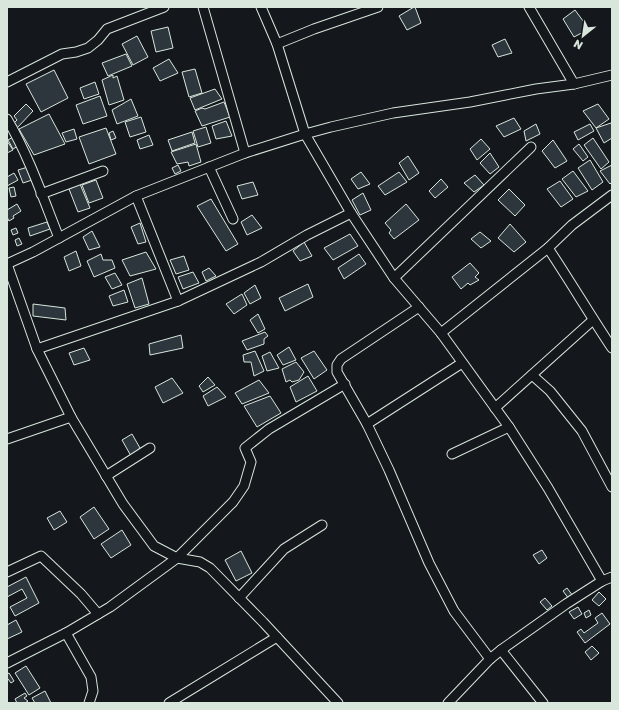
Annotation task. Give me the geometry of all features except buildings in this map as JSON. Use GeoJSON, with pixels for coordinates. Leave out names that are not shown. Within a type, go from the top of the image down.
{"type":"FeatureCollection","features":[{"type":"Feature","properties":{"kind":"street"},"geometry":{"type":"LineString","coordinates":[[7,82],[62,54],[88,48],[98,40],[107,29],[164,7]]}},
{"type":"Feature","properties":{"kind":"street"},"geometry":{"type":"LineString","coordinates":[[204,7],[245,153]]}},
{"type":"Feature","properties":{"kind":"street"},"geometry":{"type":"LineString","coordinates":[[261,7],[277,44],[305,134],[351,213],[394,278],[441,333],[509,427],[548,488],[602,582]]}},
{"type":"Feature","properties":{"kind":"street"},"geometry":{"type":"LineString","coordinates":[[277,44],[314,29],[378,7]]}},
{"type":"Feature","properties":{"kind":"street"},"geometry":{"type":"LineString","coordinates":[[529,7],[574,84]]}},
{"type":"Feature","properties":{"kind":"street"},"geometry":{"type":"LineString","coordinates":[[338,703],[210,568],[200,562],[177,558],[154,546],[123,504],[71,417],[37,349],[7,264],[59,238],[136,196],[245,153],[305,134],[393,113],[470,102],[536,89],[574,84],[612,75]]}},
{"type":"Feature","properties":{"kind":"street"},"geometry":{"type":"LineString","coordinates":[[7,119],[14,130],[32,169],[59,238]]}},
{"type":"Feature","properties":{"kind":"street"},"geometry":{"type":"LineString","coordinates":[[394,278],[531,148]]}},
{"type":"Feature","properties":{"kind":"street"},"geometry":{"type":"LineString","coordinates":[[209,167],[233,219]]}},
{"type":"Feature","properties":{"kind":"street"},"geometry":{"type":"LineString","coordinates":[[41,194],[103,171]]}},
{"type":"Feature","properties":{"kind":"street"},"geometry":{"type":"LineString","coordinates":[[441,333],[548,248],[572,225],[612,195]]}},
{"type":"Feature","properties":{"kind":"street"},"geometry":{"type":"LineString","coordinates":[[136,196],[178,301]]}},
{"type":"Feature","properties":{"kind":"street"},"geometry":{"type":"LineString","coordinates":[[37,349],[178,301],[261,262],[307,235],[351,213]]}},
{"type":"Feature","properties":{"kind":"street"},"geometry":{"type":"LineString","coordinates":[[548,248],[612,348]]}},
{"type":"Feature","properties":{"kind":"street"},"geometry":{"type":"LineString","coordinates":[[419,307],[341,360],[337,365],[337,372],[367,424],[389,470],[429,564],[454,611],[490,659]]}},
{"type":"Feature","properties":{"kind":"street"},"geometry":{"type":"LineString","coordinates":[[496,408],[593,320]]}},
{"type":"Feature","properties":{"kind":"street"},"geometry":{"type":"LineString","coordinates":[[367,424],[462,363]]}},
{"type":"Feature","properties":{"kind":"street"},"geometry":{"type":"LineString","coordinates":[[532,375],[550,391],[582,431],[612,487]]}},
{"type":"Feature","properties":{"kind":"street"},"geometry":{"type":"LineString","coordinates":[[7,663],[66,633],[110,607],[177,558],[233,502],[244,486],[251,462],[245,448],[269,429],[345,384]]}},
{"type":"Feature","properties":{"kind":"street"},"geometry":{"type":"LineString","coordinates":[[7,439],[71,417]]}},
{"type":"Feature","properties":{"kind":"street"},"geometry":{"type":"LineString","coordinates":[[452,454],[509,427]]}},
{"type":"Feature","properties":{"kind":"street"},"geometry":{"type":"LineString","coordinates":[[106,476],[150,448]]}},
{"type":"Feature","properties":{"kind":"street"},"geometry":{"type":"LineString","coordinates":[[239,598],[284,549],[322,525]]}},
{"type":"Feature","properties":{"kind":"street"},"geometry":{"type":"LineString","coordinates":[[7,572],[41,556],[81,594],[98,614]]}},
{"type":"Feature","properties":{"kind":"street"},"geometry":{"type":"LineString","coordinates":[[448,703],[490,659],[501,650],[566,604],[612,576]]}},
{"type":"Feature","properties":{"kind":"street"},"geometry":{"type":"LineString","coordinates":[[66,633],[91,677],[92,691],[89,703]]}},
{"type":"Feature","properties":{"kind":"street"},"geometry":{"type":"LineString","coordinates":[[169,703],[277,637]]}},
{"type":"Feature","properties":{"kind":"street"},"geometry":{"type":"LineString","coordinates":[[501,650],[543,703]]}}]}
